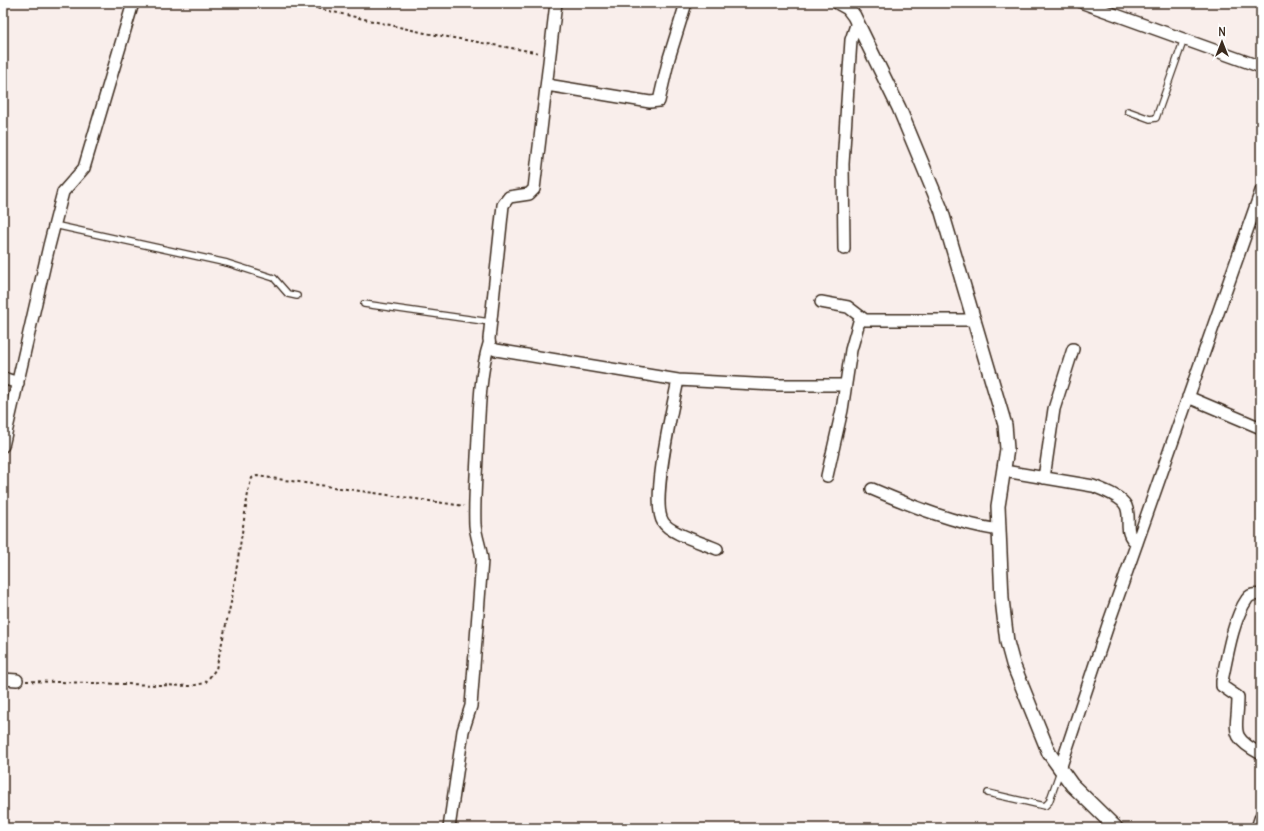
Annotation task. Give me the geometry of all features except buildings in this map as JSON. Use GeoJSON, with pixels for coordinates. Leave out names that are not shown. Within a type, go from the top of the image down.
{"type":"FeatureCollection","features":[{"type":"Feature","properties":{"kind":"street"},"geometry":{"type":"LineString","coordinates":[[3,446],[63,192],[84,168],[133,3]]}},
{"type":"Feature","properties":{"kind":"street"},"geometry":{"type":"LineString","coordinates":[[449,828],[463,731],[471,706],[482,560],[481,548],[475,527],[479,419],[485,360],[489,344],[490,322],[503,205],[509,197],[529,194],[534,189],[556,3]]}},
{"type":"Feature","properties":{"kind":"street"},"geometry":{"type":"LineString","coordinates":[[547,85],[650,102],[659,101],[686,3]]}},
{"type":"Feature","properties":{"kind":"street"},"geometry":{"type":"LineString","coordinates":[[1083,3],[1261,67]]}},
{"type":"Feature","properties":{"kind":"street"},"geometry":{"type":"LineString","coordinates":[[846,5],[857,22],[899,108],[941,209],[1005,424],[1007,449],[998,506],[1002,599],[1007,642],[1013,664],[1049,753],[1072,785],[1116,828]]}},
{"type":"Feature","properties":{"kind":"street"},"geometry":{"type":"LineString","coordinates":[[844,249],[843,164],[851,40],[857,22]]}},
{"type":"Feature","properties":{"kind":"street"},"geometry":{"type":"LineString","coordinates":[[1060,769],[1136,543],[1261,191]]}},
{"type":"Feature","properties":{"kind":"street"},"geometry":{"type":"LineString","coordinates":[[821,302],[848,307],[860,318],[878,321],[975,320]]}},
{"type":"Feature","properties":{"kind":"street"},"geometry":{"type":"LineString","coordinates":[[827,476],[842,410],[845,385],[854,339],[860,318]]}},
{"type":"Feature","properties":{"kind":"street"},"geometry":{"type":"LineString","coordinates":[[489,344],[492,349],[496,350],[678,380],[776,385],[845,385]]}},
{"type":"Feature","properties":{"kind":"street"},"geometry":{"type":"LineString","coordinates":[[1044,478],[1054,409],[1073,349]]}},
{"type":"Feature","properties":{"kind":"street"},"geometry":{"type":"LineString","coordinates":[[3,378],[18,383]]}},
{"type":"Feature","properties":{"kind":"street"},"geometry":{"type":"LineString","coordinates":[[678,380],[660,482],[660,514],[663,522],[673,530],[717,549]]}},
{"type":"Feature","properties":{"kind":"street"},"geometry":{"type":"LineString","coordinates":[[1188,397],[1261,428]]}},
{"type":"Feature","properties":{"kind":"street"},"geometry":{"type":"LineString","coordinates":[[1004,471],[1093,486],[1121,501],[1125,505],[1128,513],[1128,534],[1131,540],[1136,543]]}},
{"type":"Feature","properties":{"kind":"street"},"geometry":{"type":"LineString","coordinates":[[872,489],[918,508],[956,521],[999,530]]}},
{"type":"Feature","properties":{"kind":"street"},"geometry":{"type":"LineString","coordinates":[[1261,595],[1256,594],[1247,599],[1235,626],[1222,686],[1238,697],[1236,728],[1237,736],[1244,744],[1261,754]]}},
{"type":"Feature","properties":{"kind":"street"},"geometry":{"type":"LineString","coordinates":[[3,679],[17,680]]}},
{"type":"Feature","properties":{"kind":"street"},"geometry":{"type":"LineString","coordinates":[[1257,828],[1261,816]]}},
{"type":"Feature","properties":{"kind":"lane"},"geometry":{"type":"LineString","coordinates":[[1128,111],[1150,119],[1154,119],[1158,115],[1184,40]]}},
{"type":"Feature","properties":{"kind":"lane"},"geometry":{"type":"LineString","coordinates":[[54,225],[227,263],[274,278],[288,294],[296,296]]}},
{"type":"Feature","properties":{"kind":"lane"},"geometry":{"type":"LineString","coordinates":[[364,304],[490,322]]}},
{"type":"Feature","properties":{"kind":"lane"},"geometry":{"type":"LineString","coordinates":[[988,793],[1045,806],[1049,802],[1060,769]]}},
{"type":"Feature","properties":{"kind":"path"},"geometry":{"type":"LineString","coordinates":[[294,3],[425,33],[550,55]]}},
{"type":"Feature","properties":{"kind":"path"},"geometry":{"type":"LineString","coordinates":[[17,680],[191,686],[205,683],[216,669],[232,598],[248,487],[252,478],[257,476],[475,508]]}}]}
